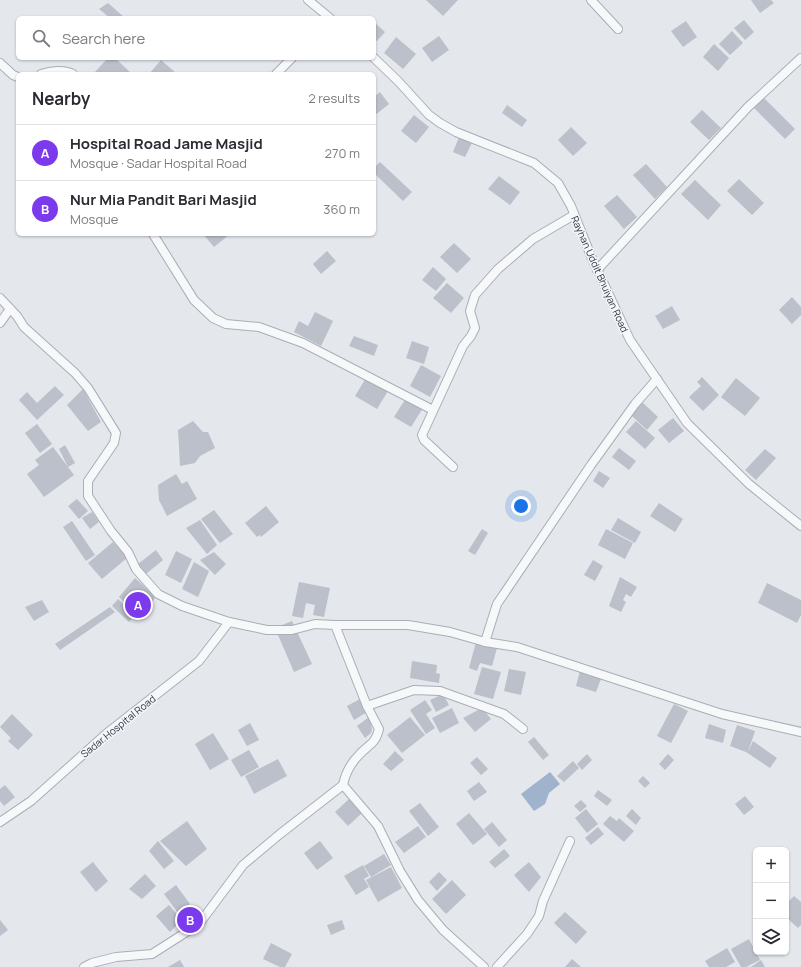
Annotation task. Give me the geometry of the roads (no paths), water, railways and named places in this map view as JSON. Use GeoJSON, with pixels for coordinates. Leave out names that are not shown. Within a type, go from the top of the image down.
{"type":"FeatureCollection","features":[{"type":"Feature","properties":{"kind":"street"},"geometry":{"type":"LineString","coordinates":[[308,0],[328,16]]}},
{"type":"Feature","properties":{"kind":"street"},"geometry":{"type":"LineString","coordinates":[[591,0],[618,29]]}},
{"type":"Feature","properties":{"kind":"street"},"geometry":{"type":"LineString","coordinates":[[597,270],[748,107],[801,58]]}},
{"type":"Feature","properties":{"kind":"street"},"geometry":{"type":"LineString","coordinates":[[278,72],[290,60]]}},
{"type":"Feature","properties":{"kind":"street","name":"Rayhan Uddit Bhuiyan Road"},"geometry":{"type":"LineString","coordinates":[[376,60],[398,81],[429,115],[440,123],[456,132],[534,163],[558,183],[574,215],[597,270],[630,340],[687,423],[750,484],[801,526]]}},
{"type":"Feature","properties":{"kind":"street"},"geometry":{"type":"LineString","coordinates":[[0,63],[16,76]]}},
{"type":"Feature","properties":{"kind":"street"},"geometry":{"type":"LineString","coordinates":[[48,72],[70,72]]}},
{"type":"Feature","properties":{"kind":"street"},"geometry":{"type":"LineString","coordinates":[[453,467],[424,440],[422,435],[462,346],[471,336],[474,328],[470,311],[475,295],[498,269],[533,239],[574,215]]}},
{"type":"Feature","properties":{"kind":"street"},"geometry":{"type":"LineString","coordinates":[[154,236],[194,300],[212,318],[226,324],[259,327],[303,343],[432,410]]}},
{"type":"Feature","properties":{"kind":"street"},"geometry":{"type":"LineString","coordinates":[[0,298],[10,308],[24,327],[75,372],[88,388],[116,433],[114,443],[88,481],[88,496],[111,531],[128,552],[136,568],[158,594],[182,606],[229,622],[267,630],[292,630],[315,624],[408,625],[450,632],[517,647],[722,714],[801,732]]}},
{"type":"Feature","properties":{"kind":"street"},"geometry":{"type":"LineString","coordinates":[[0,322],[10,308]]}},
{"type":"Feature","properties":{"kind":"street"},"geometry":{"type":"LineString","coordinates":[[485,640],[496,604],[591,465],[635,404],[656,379]]}},
{"type":"Feature","properties":{"kind":"street","name":"Sadar Hospital Road"},"geometry":{"type":"LineString","coordinates":[[0,822],[37,796],[106,734],[198,661],[229,622]]}},
{"type":"Feature","properties":{"kind":"street"},"geometry":{"type":"LineString","coordinates":[[84,967],[92,962],[116,957],[152,954],[189,931],[199,924],[244,865],[280,834],[343,786],[348,771],[358,756],[376,740],[379,729],[366,706],[335,625]]}},
{"type":"Feature","properties":{"kind":"street"},"geometry":{"type":"LineString","coordinates":[[366,706],[414,690],[440,691],[504,714],[523,729]]}},
{"type":"Feature","properties":{"kind":"street"},"geometry":{"type":"LineString","coordinates":[[343,786],[378,826],[400,871],[418,900],[443,930],[484,967]]}},
{"type":"Feature","properties":{"kind":"street"},"geometry":{"type":"LineString","coordinates":[[497,967],[527,934],[539,916],[543,901],[570,841]]}},
{"type":"Feature","properties":{"kind":"water"},"geometry":{"type":"Polygon","coordinates":[[[550,772],[560,784],[549,793],[545,804],[534,811],[521,794],[550,772]]]}},
{"type":"Feature","properties":{"kind":"place","name":"Hospital Road Jame Masjid"},"geometry":{"type":"Point","coordinates":[138,605]}},
{"type":"Feature","properties":{"kind":"place","name":"Nur Mia Pandit Bari Masjid"},"geometry":{"type":"Point","coordinates":[190,920]}}]}
